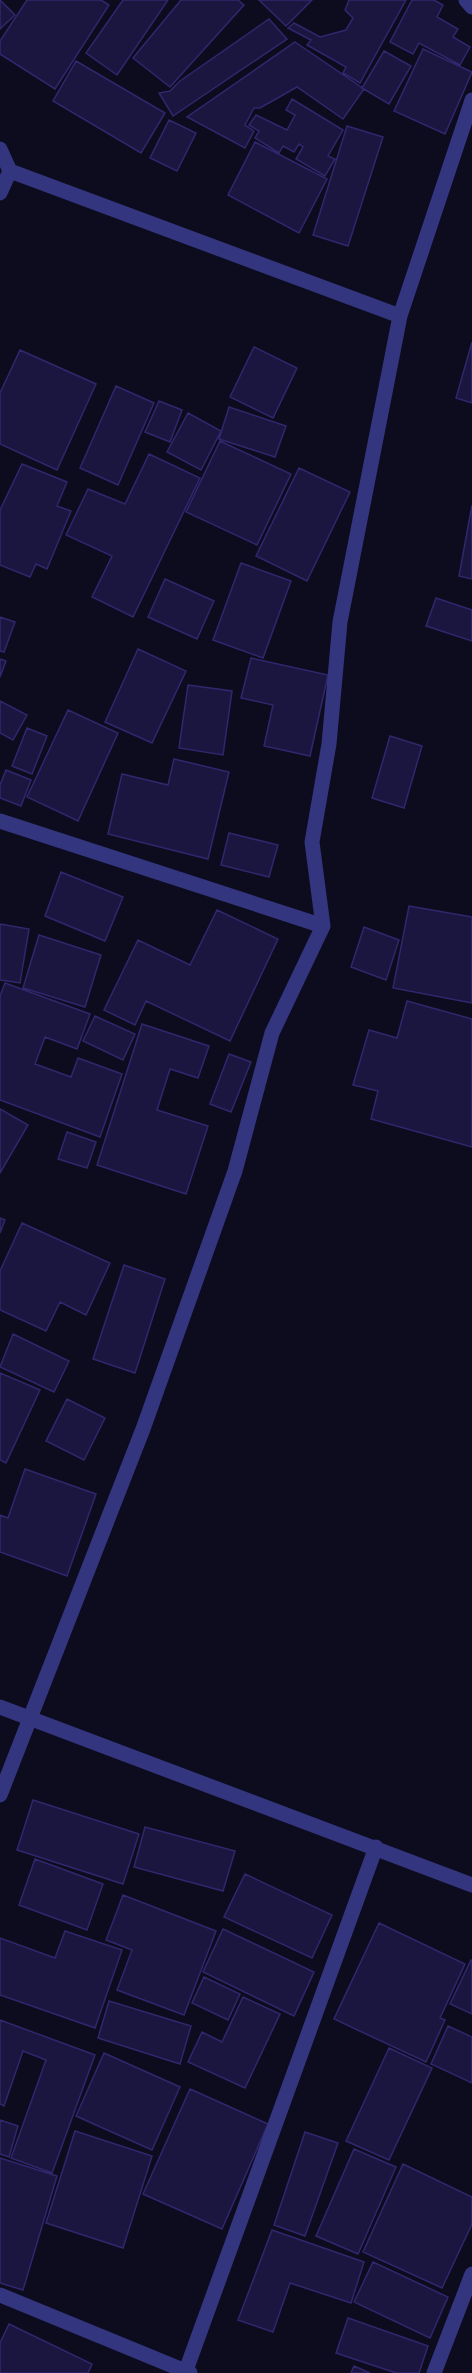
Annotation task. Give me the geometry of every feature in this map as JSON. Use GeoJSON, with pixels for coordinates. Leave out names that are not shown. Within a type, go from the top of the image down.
{"type":"FeatureCollection","features":[{"type":"Feature","properties":{"kind":"street"},"geometry":{"type":"LineString","coordinates":[[466,0],[472,7]]}},
{"type":"Feature","properties":{"kind":"street"},"geometry":{"type":"LineString","coordinates":[[0,1795],[143,1428],[235,1171],[272,1033],[323,926],[312,842],[329,744],[340,621],[400,316],[472,100]]}},
{"type":"Feature","properties":{"kind":"street"},"geometry":{"type":"LineString","coordinates":[[0,149],[10,171],[400,316]]}},
{"type":"Feature","properties":{"kind":"street"},"geometry":{"type":"LineString","coordinates":[[0,193],[10,171]]}},
{"type":"Feature","properties":{"kind":"street"},"geometry":{"type":"LineString","coordinates":[[0,822],[323,926]]}},
{"type":"Feature","properties":{"kind":"street"},"geometry":{"type":"LineString","coordinates":[[0,1707],[472,1885]]}},
{"type":"Feature","properties":{"kind":"street"},"geometry":{"type":"LineString","coordinates":[[0,2295],[187,2372],[376,1847]]}},
{"type":"Feature","properties":{"kind":"street"},"geometry":{"type":"LineString","coordinates":[[434,2373],[472,2274]]}},
{"type":"Feature","properties":{"kind":"building"},"geometry":{"type":"Polygon","coordinates":[[[0,0],[15,15],[0,29],[0,0]]]}},
{"type":"Feature","properties":{"kind":"building"},"geometry":{"type":"Polygon","coordinates":[[[27,0],[101,0],[109,5],[55,89],[0,54],[0,41],[27,0]]]}},
{"type":"Feature","properties":{"kind":"building"},"geometry":{"type":"Polygon","coordinates":[[[123,0],[168,0],[117,75],[86,53],[123,0]]]}},
{"type":"Feature","properties":{"kind":"building"},"geometry":{"type":"Polygon","coordinates":[[[181,0],[238,0],[244,5],[170,87],[133,58],[181,0]]]}},
{"type":"Feature","properties":{"kind":"building"},"geometry":{"type":"Polygon","coordinates":[[[259,0],[312,0],[286,26],[259,0]]]}},
{"type":"Feature","properties":{"kind":"building"},"geometry":{"type":"Polygon","coordinates":[[[349,0],[406,0],[360,83],[343,73],[346,67],[307,45],[311,40],[288,28],[294,23],[320,37],[346,30],[353,18],[345,10],[349,0]]]}},
{"type":"Feature","properties":{"kind":"building"},"geometry":{"type":"Polygon","coordinates":[[[412,0],[434,0],[443,5],[437,17],[458,29],[453,37],[470,47],[460,65],[419,43],[413,54],[390,42],[412,0]]]}},
{"type":"Feature","properties":{"kind":"building"},"geometry":{"type":"Polygon","coordinates":[[[269,19],[287,39],[173,116],[159,93],[170,91],[180,81],[269,19]]]}},
{"type":"Feature","properties":{"kind":"building"},"geometry":{"type":"Polygon","coordinates":[[[295,42],[364,89],[343,119],[297,87],[260,108],[254,108],[245,125],[254,131],[245,148],[187,117],[295,42]]]}},
{"type":"Feature","properties":{"kind":"building"},"geometry":{"type":"Polygon","coordinates":[[[423,49],[472,72],[445,134],[394,111],[423,49]]]}},
{"type":"Feature","properties":{"kind":"building"},"geometry":{"type":"Polygon","coordinates":[[[384,51],[411,66],[389,104],[362,88],[384,51]]]}},
{"type":"Feature","properties":{"kind":"building"},"geometry":{"type":"Polygon","coordinates":[[[76,61],[165,113],[141,153],[53,101],[76,61]]]}},
{"type":"Feature","properties":{"kind":"building"},"geometry":{"type":"Polygon","coordinates":[[[292,99],[343,130],[328,156],[335,159],[325,176],[296,159],[303,147],[299,144],[294,152],[283,146],[279,153],[255,138],[259,131],[249,125],[256,115],[287,130],[295,115],[286,110],[292,99]]]}},
{"type":"Feature","properties":{"kind":"building"},"geometry":{"type":"Polygon","coordinates":[[[169,120],[196,133],[177,171],[150,158],[169,120]]]}},
{"type":"Feature","properties":{"kind":"building"},"geometry":{"type":"Polygon","coordinates":[[[347,126],[383,137],[348,246],[313,235],[347,126]]]}},
{"type":"Feature","properties":{"kind":"building"},"geometry":{"type":"Polygon","coordinates":[[[255,142],[327,179],[299,233],[228,195],[255,142]]]}},
{"type":"Feature","properties":{"kind":"building"},"geometry":{"type":"Polygon","coordinates":[[[472,342],[472,403],[456,398],[472,342]]]}},
{"type":"Feature","properties":{"kind":"building"},"geometry":{"type":"Polygon","coordinates":[[[254,347],[297,368],[273,418],[230,397],[254,347]]]}},
{"type":"Feature","properties":{"kind":"building"},"geometry":{"type":"Polygon","coordinates":[[[20,350],[96,384],[57,470],[0,444],[0,393],[20,350]]]}},
{"type":"Feature","properties":{"kind":"building"},"geometry":{"type":"Polygon","coordinates":[[[116,386],[154,403],[118,485],[80,468],[116,386]]]}},
{"type":"Feature","properties":{"kind":"building"},"geometry":{"type":"Polygon","coordinates":[[[159,401],[182,410],[170,442],[145,432],[159,401]]]}},
{"type":"Feature","properties":{"kind":"building"},"geometry":{"type":"Polygon","coordinates":[[[229,407],[286,426],[275,457],[219,439],[229,407]]]}},
{"type":"Feature","properties":{"kind":"building"},"geometry":{"type":"Polygon","coordinates":[[[188,413],[221,431],[201,470],[167,452],[188,413]]]}},
{"type":"Feature","properties":{"kind":"building"},"geometry":{"type":"Polygon","coordinates":[[[220,441],[291,474],[257,545],[186,512],[220,441]]]}},
{"type":"Feature","properties":{"kind":"building"},"geometry":{"type":"Polygon","coordinates":[[[149,454],[200,478],[133,617],[92,597],[112,556],[66,535],[88,489],[125,504],[149,454]]]}},
{"type":"Feature","properties":{"kind":"building"},"geometry":{"type":"Polygon","coordinates":[[[22,464],[67,482],[57,506],[71,511],[47,569],[36,564],[30,577],[0,565],[0,510],[22,464]]]}},
{"type":"Feature","properties":{"kind":"building"},"geometry":{"type":"Polygon","coordinates":[[[299,468],[350,492],[307,581],[256,556],[299,468]]]}},
{"type":"Feature","properties":{"kind":"building"},"geometry":{"type":"Polygon","coordinates":[[[472,505],[472,579],[459,576],[472,505]]]}},
{"type":"Feature","properties":{"kind":"building"},"geometry":{"type":"Polygon","coordinates":[[[241,563],[291,581],[263,658],[213,640],[241,563]]]}},
{"type":"Feature","properties":{"kind":"building"},"geometry":{"type":"Polygon","coordinates":[[[165,579],[214,601],[197,639],[148,617],[165,579]]]}},
{"type":"Feature","properties":{"kind":"building"},"geometry":{"type":"Polygon","coordinates":[[[436,598],[472,610],[472,641],[426,626],[436,598]]]}},
{"type":"Feature","properties":{"kind":"building"},"geometry":{"type":"Polygon","coordinates":[[[0,617],[15,622],[4,652],[0,651],[0,617]]]}},
{"type":"Feature","properties":{"kind":"building"},"geometry":{"type":"Polygon","coordinates":[[[138,649],[186,671],[152,743],[105,722],[138,649]]]}},
{"type":"Feature","properties":{"kind":"building"},"geometry":{"type":"Polygon","coordinates":[[[251,658],[328,675],[310,756],[264,746],[273,705],[241,698],[251,658]]]}},
{"type":"Feature","properties":{"kind":"building"},"geometry":{"type":"Polygon","coordinates":[[[0,659],[6,661],[0,677],[0,659]]]}},
{"type":"Feature","properties":{"kind":"building"},"geometry":{"type":"Polygon","coordinates":[[[188,685],[232,691],[223,755],[179,748],[188,685]]]}},
{"type":"Feature","properties":{"kind":"building"},"geometry":{"type":"Polygon","coordinates":[[[0,701],[27,715],[13,740],[0,733],[0,701]]]}},
{"type":"Feature","properties":{"kind":"building"},"geometry":{"type":"Polygon","coordinates":[[[68,710],[118,733],[78,821],[27,797],[68,710]]]}},
{"type":"Feature","properties":{"kind":"building"},"geometry":{"type":"Polygon","coordinates":[[[27,728],[47,736],[32,774],[12,766],[27,728]]]}},
{"type":"Feature","properties":{"kind":"building"},"geometry":{"type":"Polygon","coordinates":[[[390,736],[422,746],[404,808],[372,798],[390,736]]]}},
{"type":"Feature","properties":{"kind":"building"},"geometry":{"type":"Polygon","coordinates":[[[174,759],[229,772],[208,859],[108,834],[122,774],[168,785],[174,759]]]}},
{"type":"Feature","properties":{"kind":"building"},"geometry":{"type":"Polygon","coordinates":[[[6,770],[31,780],[21,806],[0,798],[0,785],[6,770]]]}},
{"type":"Feature","properties":{"kind":"building"},"geometry":{"type":"Polygon","coordinates":[[[229,833],[278,845],[269,877],[221,865],[229,833]]]}},
{"type":"Feature","properties":{"kind":"building"},"geometry":{"type":"Polygon","coordinates":[[[61,872],[123,897],[105,941],[45,916],[61,872]]]}},
{"type":"Feature","properties":{"kind":"building"},"geometry":{"type":"Polygon","coordinates":[[[409,906],[472,917],[472,1003],[393,988],[409,906]]]}},
{"type":"Feature","properties":{"kind":"building"},"geometry":{"type":"Polygon","coordinates":[[[217,910],[278,939],[230,1041],[146,1001],[135,1025],[104,1010],[138,940],[190,965],[217,910]]]}},
{"type":"Feature","properties":{"kind":"building"},"geometry":{"type":"Polygon","coordinates":[[[0,924],[29,929],[20,983],[0,980],[0,924]]]}},
{"type":"Feature","properties":{"kind":"building"},"geometry":{"type":"Polygon","coordinates":[[[364,927],[399,940],[386,980],[351,967],[364,927]]]}},
{"type":"Feature","properties":{"kind":"building"},"geometry":{"type":"Polygon","coordinates":[[[39,935],[101,955],[85,1007],[23,988],[39,935]]]}},
{"type":"Feature","properties":{"kind":"building"},"geometry":{"type":"Polygon","coordinates":[[[5,983],[90,1014],[77,1049],[45,1037],[35,1064],[71,1077],[78,1058],[122,1074],[100,1137],[0,1100],[0,996],[5,983]]]}},
{"type":"Feature","properties":{"kind":"building"},"geometry":{"type":"Polygon","coordinates":[[[407,1001],[472,1019],[472,1147],[371,1119],[378,1091],[353,1085],[369,1030],[397,1038],[407,1001]]]}},
{"type":"Feature","properties":{"kind":"building"},"geometry":{"type":"Polygon","coordinates":[[[95,1016],[135,1034],[123,1060],[83,1041],[95,1016]]]}},
{"type":"Feature","properties":{"kind":"building"},"geometry":{"type":"Polygon","coordinates":[[[142,1024],[209,1046],[198,1078],[170,1069],[157,1110],[208,1126],[186,1194],[97,1165],[142,1024]]]}},
{"type":"Feature","properties":{"kind":"building"},"geometry":{"type":"Polygon","coordinates":[[[229,1054],[251,1062],[231,1112],[210,1104],[229,1054]]]}},
{"type":"Feature","properties":{"kind":"building"},"geometry":{"type":"Polygon","coordinates":[[[0,1109],[28,1125],[0,1173],[0,1109]]]}},
{"type":"Feature","properties":{"kind":"building"},"geometry":{"type":"Polygon","coordinates":[[[67,1132],[96,1142],[87,1168],[58,1159],[67,1132]]]}},
{"type":"Feature","properties":{"kind":"building"},"geometry":{"type":"Polygon","coordinates":[[[0,1218],[5,1220],[0,1233],[0,1218]]]}},
{"type":"Feature","properties":{"kind":"building"},"geometry":{"type":"Polygon","coordinates":[[[22,1223],[110,1263],[86,1315],[60,1302],[46,1331],[0,1310],[0,1271],[22,1223]]]}},
{"type":"Feature","properties":{"kind":"building"},"geometry":{"type":"Polygon","coordinates":[[[124,1265],[165,1279],[135,1373],[93,1359],[124,1265]]]}},
{"type":"Feature","properties":{"kind":"building"},"geometry":{"type":"Polygon","coordinates":[[[13,1334],[69,1361],[54,1392],[0,1367],[13,1334]]]}},
{"type":"Feature","properties":{"kind":"building"},"geometry":{"type":"Polygon","coordinates":[[[0,1373],[40,1390],[6,1463],[0,1460],[0,1373]]]}},
{"type":"Feature","properties":{"kind":"building"},"geometry":{"type":"Polygon","coordinates":[[[67,1399],[105,1418],[84,1460],[46,1441],[67,1399]]]}},
{"type":"Feature","properties":{"kind":"building"},"geometry":{"type":"Polygon","coordinates":[[[25,1469],[96,1494],[67,1576],[0,1552],[0,1515],[8,1518],[25,1469]]]}},
{"type":"Feature","properties":{"kind":"building"},"geometry":{"type":"Polygon","coordinates":[[[33,1800],[139,1834],[123,1884],[17,1850],[33,1800]]]}},
{"type":"Feature","properties":{"kind":"building"},"geometry":{"type":"Polygon","coordinates":[[[145,1827],[235,1851],[223,1891],[134,1867],[145,1827]]]}},
{"type":"Feature","properties":{"kind":"building"},"geometry":{"type":"Polygon","coordinates":[[[35,1859],[103,1884],[87,1930],[19,1905],[35,1859]]]}},
{"type":"Feature","properties":{"kind":"building"},"geometry":{"type":"Polygon","coordinates":[[[245,1874],[332,1915],[312,1958],[224,1917],[245,1874]]]}},
{"type":"Feature","properties":{"kind":"building"},"geometry":{"type":"Polygon","coordinates":[[[123,1895],[216,1931],[184,2015],[117,1990],[132,1950],[106,1940],[123,1895]]]}},
{"type":"Feature","properties":{"kind":"building"},"geometry":{"type":"Polygon","coordinates":[[[379,1923],[465,1964],[440,2018],[445,2020],[426,2062],[334,2019],[379,1923]]]}},
{"type":"Feature","properties":{"kind":"building"},"geometry":{"type":"Polygon","coordinates":[[[223,1929],[314,1972],[294,2016],[203,1972],[223,1929]]]}},
{"type":"Feature","properties":{"kind":"building"},"geometry":{"type":"Polygon","coordinates":[[[65,1931],[122,1950],[95,2028],[0,1995],[0,1938],[55,1958],[65,1931]]]}},
{"type":"Feature","properties":{"kind":"building"},"geometry":{"type":"Polygon","coordinates":[[[472,1961],[472,2014],[450,2004],[472,1961]]]}},
{"type":"Feature","properties":{"kind":"building"},"geometry":{"type":"Polygon","coordinates":[[[204,1977],[240,1994],[228,2020],[192,2003],[204,1977]]]}},
{"type":"Feature","properties":{"kind":"building"},"geometry":{"type":"Polygon","coordinates":[[[243,1997],[280,2014],[245,2088],[188,2062],[202,2032],[222,2042],[243,1997]]]}},
{"type":"Feature","properties":{"kind":"building"},"geometry":{"type":"Polygon","coordinates":[[[109,2001],[191,2026],[180,2064],[98,2038],[109,2001]]]}},
{"type":"Feature","properties":{"kind":"building"},"geometry":{"type":"Polygon","coordinates":[[[0,2020],[95,2055],[52,2173],[11,2158],[46,2060],[23,2051],[4,2106],[0,2104],[0,2020]]]}},
{"type":"Feature","properties":{"kind":"building"},"geometry":{"type":"Polygon","coordinates":[[[448,2026],[472,2037],[472,2083],[431,2064],[448,2026]]]}},
{"type":"Feature","properties":{"kind":"building"},"geometry":{"type":"Polygon","coordinates":[[[389,2048],[432,2068],[389,2160],[346,2141],[389,2048]]]}},
{"type":"Feature","properties":{"kind":"building"},"geometry":{"type":"Polygon","coordinates":[[[104,2053],[180,2087],[152,2150],[76,2116],[104,2053]]]}},
{"type":"Feature","properties":{"kind":"building"},"geometry":{"type":"Polygon","coordinates":[[[190,2089],[268,2124],[222,2229],[143,2194],[190,2089]]]}},
{"type":"Feature","properties":{"kind":"building"},"geometry":{"type":"Polygon","coordinates":[[[0,2120],[18,2126],[9,2157],[0,2154],[0,2120]]]}},
{"type":"Feature","properties":{"kind":"building"},"geometry":{"type":"Polygon","coordinates":[[[75,2131],[152,2156],[123,2248],[46,2223],[75,2131]]]}},
{"type":"Feature","properties":{"kind":"building"},"geometry":{"type":"Polygon","coordinates":[[[305,2132],[338,2143],[305,2236],[274,2225],[305,2132]]]}},
{"type":"Feature","properties":{"kind":"building"},"geometry":{"type":"Polygon","coordinates":[[[354,2149],[396,2167],[358,2254],[316,2236],[354,2149]]]}},
{"type":"Feature","properties":{"kind":"building"},"geometry":{"type":"Polygon","coordinates":[[[0,2158],[57,2176],[23,2290],[0,2283],[0,2158]]]}},
{"type":"Feature","properties":{"kind":"building"},"geometry":{"type":"Polygon","coordinates":[[[403,2164],[472,2197],[472,2224],[442,2288],[363,2252],[403,2164]]]}},
{"type":"Feature","properties":{"kind":"building"},"geometry":{"type":"Polygon","coordinates":[[[272,2230],[364,2262],[351,2303],[290,2283],[273,2332],[238,2320],[272,2230]]]}},
{"type":"Feature","properties":{"kind":"building"},"geometry":{"type":"Polygon","coordinates":[[[373,2262],[448,2297],[430,2338],[354,2302],[373,2262]]]}},
{"type":"Feature","properties":{"kind":"building"},"geometry":{"type":"Polygon","coordinates":[[[348,2318],[428,2346],[419,2373],[396,2373],[336,2353],[348,2318]]]}},
{"type":"Feature","properties":{"kind":"building"},"geometry":{"type":"Polygon","coordinates":[[[9,2324],[92,2364],[88,2373],[0,2373],[0,2343],[9,2324]]]}},
{"type":"Feature","properties":{"kind":"building"},"geometry":{"type":"Polygon","coordinates":[[[354,2366],[370,2373],[351,2373],[354,2366]]]}}]}
